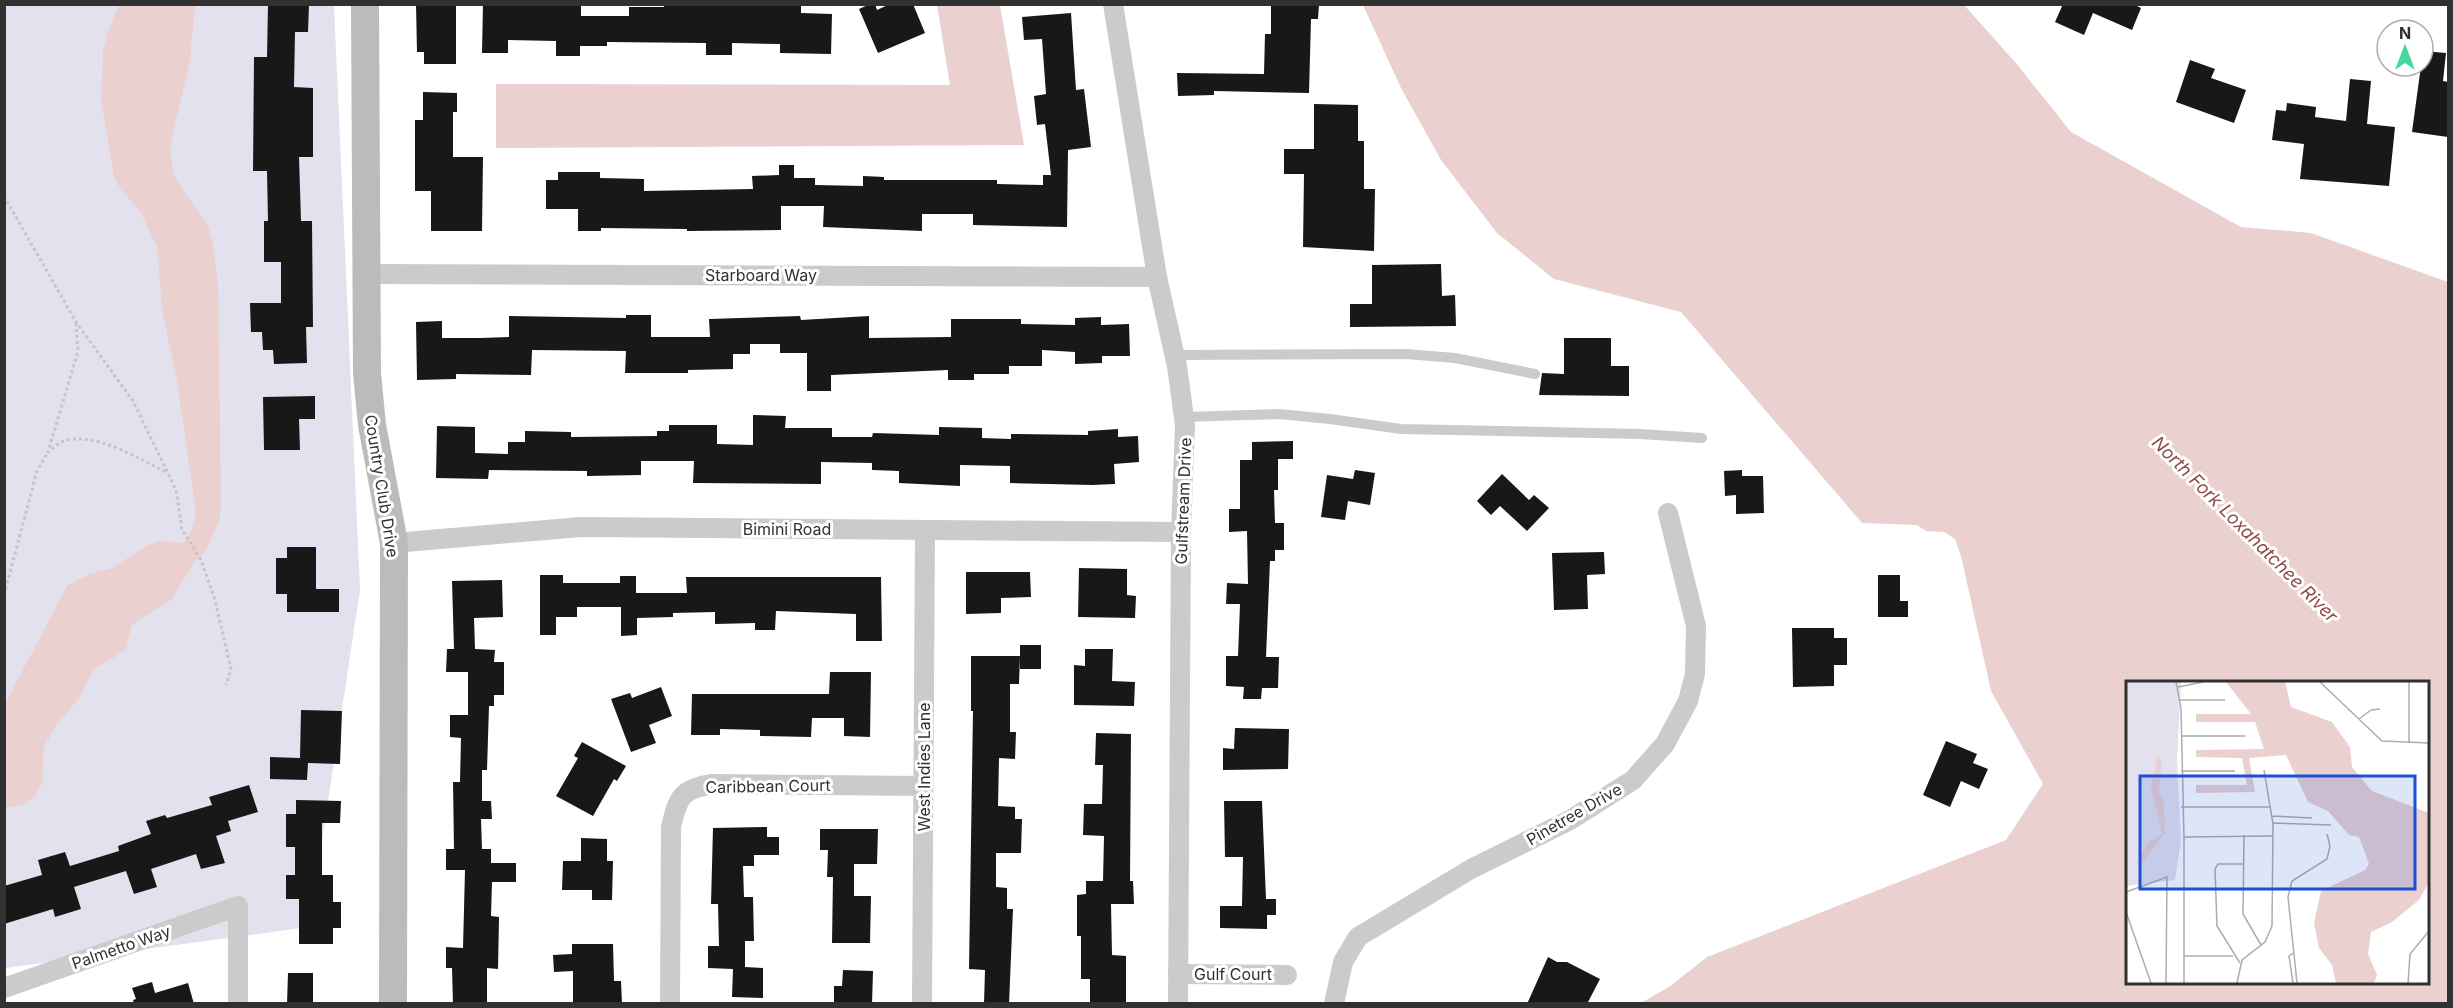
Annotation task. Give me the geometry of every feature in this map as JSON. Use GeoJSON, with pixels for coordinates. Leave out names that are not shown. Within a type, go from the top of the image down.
{"type":"FeatureCollection","features":[{"type":"Feature","properties":{"kind":"street","name":"Country Club Drive"},"geometry":{"type":"LineString","coordinates":[[365,4],[367,373],[372,424],[394,543],[393,1004]]}},
{"type":"Feature","properties":{"kind":"street","name":"Gulfstream Drive"},"geometry":{"type":"LineString","coordinates":[[1113,4],[1157,277],[1174,355],[1184,417],[1181,532],[1178,1004]]}},
{"type":"Feature","properties":{"kind":"street","name":"Starboard Way"},"geometry":{"type":"LineString","coordinates":[[366,274],[1157,277]]}},
{"type":"Feature","properties":{"kind":"street","name":"Pinetree Drive"},"geometry":{"type":"LineString","coordinates":[[1334,1004],[1342,962],[1358,937],[1471,869],[1570,820],[1633,780],[1665,744],[1688,701],[1695,674],[1696,626],[1668,513]]}},
{"type":"Feature","properties":{"kind":"street","name":"Bimini Road"},"geometry":{"type":"LineString","coordinates":[[394,543],[581,527],[1181,532]]}},
{"type":"Feature","properties":{"kind":"street","name":"West Indies Lane"},"geometry":{"type":"LineString","coordinates":[[922,1004],[925,530]]}},
{"type":"Feature","properties":{"kind":"street","name":"Caribbean Court"},"geometry":{"type":"LineString","coordinates":[[670,1004],[671,827],[677,801],[687,792],[713,784],[923,786]]}},
{"type":"Feature","properties":{"kind":"street","name":"Palmetto Way"},"geometry":{"type":"LineString","coordinates":[[4,988],[238,906],[238,1004]]}},
{"type":"Feature","properties":{"kind":"street","name":"Gulf Court"},"geometry":{"type":"LineString","coordinates":[[1178,974],[1287,975]]}},
{"type":"Feature","properties":{"kind":"lane"},"geometry":{"type":"LineString","coordinates":[[1174,355],[1406,354],[1455,358],[1535,374]]}},
{"type":"Feature","properties":{"kind":"lane"},"geometry":{"type":"LineString","coordinates":[[1184,417],[1279,414],[1330,418],[1401,429],[1640,434],[1702,438]]}},
{"type":"Feature","properties":{"kind":"path"},"geometry":{"type":"LineString","coordinates":[[4,196],[76,322],[134,401],[176,490],[182,529],[201,560],[215,600],[231,669],[226,685]]}},
{"type":"Feature","properties":{"kind":"path"},"geometry":{"type":"LineString","coordinates":[[4,595],[37,471],[48,452],[78,351],[76,322]]}},
{"type":"Feature","properties":{"kind":"path"},"geometry":{"type":"LineString","coordinates":[[48,452],[64,441],[103,443],[119,448],[167,473]]}},
{"type":"Feature","properties":{"kind":"shaded area"},"geometry":{"type":"Polygon","coordinates":[[[4,5],[334,5],[360,590],[309,927],[5,968],[4,5]]]}},
{"type":"Feature","properties":{"kind":"water"},"geometry":{"type":"Polygon","coordinates":[[[119,5],[195,5],[190,60],[170,147],[174,176],[208,226],[213,243],[218,283],[221,507],[219,521],[205,553],[195,561],[172,599],[132,625],[126,650],[93,670],[80,697],[56,726],[44,747],[42,783],[36,795],[24,805],[5,808],[5,704],[67,586],[89,574],[112,568],[148,545],[160,541],[184,543],[192,529],[196,513],[178,387],[162,309],[157,247],[140,211],[121,190],[114,176],[101,101],[103,51],[109,28],[119,5]]]}},
{"type":"Feature","properties":{"kind":"water"},"geometry":{"type":"Polygon","coordinates":[[[937,5],[1000,5],[1024,145],[496,148],[496,84],[950,85],[937,5]]]}},
{"type":"Feature","properties":{"kind":"water","name":"North Fork Loxahatchee River"},"geometry":{"type":"Polygon","coordinates":[[[1363,5],[1964,5],[2015,62],[2071,132],[2241,227],[2311,233],[2448,282],[2448,1003],[1641,1003],[1669,987],[1707,957],[2006,840],[2043,784],[1991,691],[1961,556],[1955,539],[1944,532],[1926,531],[1917,525],[1862,523],[1681,312],[1554,279],[1497,233],[1441,160],[1401,88],[1363,5]]]}},
{"type":"Feature","properties":{"kind":"building"},"geometry":{"type":"Polygon","coordinates":[[[268,4],[309,4],[308,32],[295,32],[294,87],[313,88],[313,157],[299,157],[301,221],[312,221],[313,327],[306,327],[307,363],[274,364],[273,350],[263,350],[262,332],[251,332],[250,303],[281,303],[281,262],[264,262],[264,221],[268,221],[267,171],[253,171],[254,57],[267,57],[268,4]]]}},
{"type":"Feature","properties":{"kind":"building"},"geometry":{"type":"Polygon","coordinates":[[[416,4],[456,4],[456,64],[424,64],[424,52],[417,52],[416,4]]]}},
{"type":"Feature","properties":{"kind":"building"},"geometry":{"type":"Polygon","coordinates":[[[483,4],[581,4],[581,16],[629,16],[629,7],[664,7],[664,4],[801,4],[801,13],[832,14],[831,54],[780,53],[780,44],[732,43],[732,55],[706,55],[706,43],[607,42],[607,46],[580,46],[580,56],[556,56],[556,41],[508,40],[508,53],[482,53],[483,4]]]}},
{"type":"Feature","properties":{"kind":"building"},"geometry":{"type":"Polygon","coordinates":[[[875,4],[877,10],[890,4],[913,4],[925,33],[878,53],[859,9],[875,4]]]}},
{"type":"Feature","properties":{"kind":"building"},"geometry":{"type":"Polygon","coordinates":[[[1271,4],[1319,4],[1318,19],[1311,19],[1309,93],[1214,91],[1214,95],[1178,96],[1177,73],[1264,74],[1265,34],[1271,34],[1271,4]]]}},
{"type":"Feature","properties":{"kind":"building"},"geometry":{"type":"Polygon","coordinates":[[[2063,4],[2133,4],[2141,8],[2132,30],[2093,13],[2084,35],[2055,22],[2063,4]]]}},
{"type":"Feature","properties":{"kind":"building"},"geometry":{"type":"Polygon","coordinates":[[[1071,13],[1076,90],[1084,89],[1091,147],[1068,150],[1067,227],[973,225],[973,214],[922,214],[922,231],[823,227],[824,206],[781,206],[781,230],[687,231],[687,229],[601,228],[601,231],[578,231],[578,209],[546,209],[546,180],[558,180],[558,172],[600,172],[600,178],[644,179],[644,191],[753,189],[752,176],[779,175],[779,165],[794,165],[794,178],[815,178],[815,185],[863,186],[863,176],[884,177],[884,180],[997,180],[997,184],[1043,185],[1043,175],[1051,175],[1045,124],[1037,125],[1034,96],[1046,94],[1042,39],[1024,40],[1022,17],[1071,13]]]}},
{"type":"Feature","properties":{"kind":"building"},"geometry":{"type":"Polygon","coordinates":[[[2435,52],[2446,53],[2443,81],[2448,82],[2448,137],[2412,132],[2419,78],[2435,78],[2435,52]]]}},
{"type":"Feature","properties":{"kind":"building"},"geometry":{"type":"Polygon","coordinates":[[[2190,60],[2215,69],[2211,78],[2246,90],[2234,123],[2176,102],[2190,60]]]}},
{"type":"Feature","properties":{"kind":"building"},"geometry":{"type":"Polygon","coordinates":[[[2350,79],[2371,81],[2367,124],[2395,127],[2389,186],[2300,179],[2304,144],[2272,140],[2276,110],[2286,111],[2287,103],[2316,107],[2315,117],[2346,121],[2350,79]]]}},
{"type":"Feature","properties":{"kind":"building"},"geometry":{"type":"Polygon","coordinates":[[[423,92],[457,93],[457,112],[453,112],[453,157],[483,157],[482,231],[431,231],[431,191],[415,191],[415,120],[423,120],[423,92]]]}},
{"type":"Feature","properties":{"kind":"building"},"geometry":{"type":"Polygon","coordinates":[[[1314,104],[1358,105],[1358,141],[1364,141],[1364,189],[1375,189],[1374,251],[1303,247],[1304,174],[1284,174],[1284,149],[1314,149],[1314,104]]]}},
{"type":"Feature","properties":{"kind":"building"},"geometry":{"type":"Polygon","coordinates":[[[1441,264],[1442,296],[1455,295],[1456,326],[1350,327],[1350,304],[1372,304],[1372,265],[1441,264]]]}},
{"type":"Feature","properties":{"kind":"building"},"geometry":{"type":"Polygon","coordinates":[[[626,315],[651,315],[651,337],[710,337],[709,319],[800,316],[801,320],[869,316],[869,338],[951,337],[951,319],[1021,319],[1021,324],[1075,325],[1075,318],[1101,317],[1101,325],[1129,324],[1130,356],[1102,356],[1102,363],[1075,364],[1075,352],[1042,350],[1042,366],[1009,366],[1009,374],[974,374],[974,380],[948,380],[948,370],[831,375],[831,391],[807,391],[807,353],[780,353],[780,344],[750,344],[750,354],[733,354],[733,369],[688,370],[688,373],[625,373],[626,351],[532,350],[531,375],[456,374],[456,379],[417,380],[416,322],[442,321],[442,338],[481,338],[509,337],[509,316],[626,318],[626,315]]]}},
{"type":"Feature","properties":{"kind":"building"},"geometry":{"type":"Polygon","coordinates":[[[1564,338],[1611,338],[1611,366],[1629,366],[1629,396],[1539,395],[1542,373],[1564,374],[1564,338]]]}},
{"type":"Feature","properties":{"kind":"building"},"geometry":{"type":"Polygon","coordinates":[[[315,396],[315,419],[299,419],[300,450],[264,450],[263,397],[315,396]]]}},
{"type":"Feature","properties":{"kind":"building"},"geometry":{"type":"Polygon","coordinates":[[[753,415],[786,416],[785,428],[832,428],[832,437],[872,437],[873,433],[939,435],[939,427],[982,428],[982,438],[1011,439],[1011,434],[1088,435],[1088,431],[1118,429],[1118,437],[1138,436],[1139,462],[1114,464],[1115,484],[1092,485],[1010,483],[1010,466],[960,465],[960,486],[899,483],[899,471],[872,470],[872,463],[821,462],[821,484],[693,483],[694,461],[641,461],[641,475],[587,476],[587,471],[489,470],[488,479],[436,478],[437,426],[475,427],[475,453],[508,454],[508,442],[525,442],[525,431],[571,432],[571,437],[657,436],[657,431],[669,431],[669,425],[717,425],[717,444],[753,445],[753,415]]]}},
{"type":"Feature","properties":{"kind":"building"},"geometry":{"type":"Polygon","coordinates":[[[1293,441],[1293,459],[1278,459],[1278,490],[1274,490],[1275,523],[1284,523],[1284,550],[1275,550],[1275,561],[1270,561],[1266,657],[1279,657],[1278,688],[1262,688],[1261,699],[1243,699],[1244,687],[1226,686],[1226,656],[1238,656],[1240,604],[1226,604],[1227,583],[1248,584],[1247,531],[1229,532],[1229,509],[1240,509],[1240,460],[1252,460],[1252,442],[1293,441]]]}},
{"type":"Feature","properties":{"kind":"building"},"geometry":{"type":"Polygon","coordinates":[[[1355,470],[1375,473],[1370,505],[1348,501],[1345,520],[1321,517],[1327,475],[1353,479],[1355,470]]]}},
{"type":"Feature","properties":{"kind":"building"},"geometry":{"type":"Polygon","coordinates":[[[1742,470],[1742,476],[1763,476],[1764,513],[1736,514],[1736,495],[1725,496],[1724,471],[1742,470]]]}},
{"type":"Feature","properties":{"kind":"building"},"geometry":{"type":"Polygon","coordinates":[[[1502,474],[1529,500],[1534,495],[1549,508],[1527,531],[1500,506],[1491,515],[1477,501],[1502,474]]]}},
{"type":"Feature","properties":{"kind":"building"},"geometry":{"type":"Polygon","coordinates":[[[287,547],[316,547],[316,589],[339,589],[339,612],[287,612],[287,594],[276,594],[276,558],[287,558],[287,547]]]}},
{"type":"Feature","properties":{"kind":"building"},"geometry":{"type":"Polygon","coordinates":[[[1604,552],[1605,574],[1587,575],[1588,609],[1554,610],[1552,553],[1604,552]]]}},
{"type":"Feature","properties":{"kind":"building"},"geometry":{"type":"Polygon","coordinates":[[[1079,568],[1127,569],[1127,595],[1136,596],[1135,618],[1078,617],[1079,568]]]}},
{"type":"Feature","properties":{"kind":"building"},"geometry":{"type":"Polygon","coordinates":[[[966,572],[1030,572],[1031,597],[1001,598],[1001,613],[966,614],[966,572]]]}},
{"type":"Feature","properties":{"kind":"building"},"geometry":{"type":"Polygon","coordinates":[[[540,575],[563,575],[563,583],[620,583],[620,576],[636,576],[636,593],[687,593],[686,577],[881,577],[882,641],[856,641],[856,614],[776,611],[775,630],[755,630],[755,623],[715,624],[715,612],[673,613],[673,617],[637,618],[637,635],[621,636],[621,607],[577,607],[577,617],[556,617],[556,635],[540,635],[540,575]]]}},
{"type":"Feature","properties":{"kind":"building"},"geometry":{"type":"Polygon","coordinates":[[[1878,575],[1900,575],[1900,601],[1908,601],[1908,617],[1878,617],[1878,575]]]}},
{"type":"Feature","properties":{"kind":"building"},"geometry":{"type":"Polygon","coordinates":[[[502,580],[503,617],[474,618],[475,649],[495,650],[494,662],[504,662],[504,695],[494,695],[494,706],[489,706],[487,770],[482,770],[482,801],[491,801],[492,819],[481,819],[482,849],[491,849],[491,863],[516,863],[516,882],[492,882],[491,916],[499,917],[498,969],[487,968],[487,1004],[453,1004],[452,968],[446,968],[446,947],[463,948],[465,870],[446,870],[446,849],[454,849],[453,782],[460,782],[461,738],[450,737],[450,715],[468,715],[468,672],[446,672],[447,649],[454,649],[452,581],[502,580]]]}},
{"type":"Feature","properties":{"kind":"building"},"geometry":{"type":"Polygon","coordinates":[[[1792,628],[1834,628],[1834,638],[1847,638],[1847,665],[1834,665],[1834,686],[1793,687],[1792,628]]]}},
{"type":"Feature","properties":{"kind":"building"},"geometry":{"type":"Polygon","coordinates":[[[1020,645],[1041,645],[1041,669],[1020,669],[1020,645]]]}},
{"type":"Feature","properties":{"kind":"building"},"geometry":{"type":"Polygon","coordinates":[[[1085,649],[1113,649],[1112,681],[1135,682],[1134,706],[1074,705],[1074,665],[1085,666],[1085,649]]]}},
{"type":"Feature","properties":{"kind":"building"},"geometry":{"type":"Polygon","coordinates":[[[971,656],[1020,656],[1019,684],[1010,684],[1010,732],[1016,732],[1015,759],[999,758],[998,806],[1015,807],[1015,819],[1022,819],[1021,853],[996,853],[996,887],[1007,888],[1007,909],[1013,909],[1009,1004],[984,1004],[985,970],[969,969],[973,711],[971,711],[971,656]]]}},
{"type":"Feature","properties":{"kind":"building"},"geometry":{"type":"Polygon","coordinates":[[[830,672],[871,672],[870,737],[844,736],[844,718],[812,718],[811,737],[760,736],[760,730],[720,729],[720,735],[691,735],[692,694],[829,694],[830,672]]]}},
{"type":"Feature","properties":{"kind":"building"},"geometry":{"type":"Polygon","coordinates":[[[661,687],[672,716],[649,725],[656,743],[631,752],[611,699],[630,693],[632,698],[661,687]]]}},
{"type":"Feature","properties":{"kind":"building"},"geometry":{"type":"Polygon","coordinates":[[[301,710],[342,711],[340,764],[308,763],[307,780],[270,779],[270,757],[300,758],[301,710]]]}},
{"type":"Feature","properties":{"kind":"building"},"geometry":{"type":"Polygon","coordinates":[[[1235,728],[1289,729],[1288,769],[1223,770],[1223,748],[1234,749],[1235,728]]]}},
{"type":"Feature","properties":{"kind":"building"},"geometry":{"type":"Polygon","coordinates":[[[1096,733],[1131,734],[1130,881],[1133,881],[1134,904],[1111,904],[1112,955],[1126,956],[1126,1003],[1090,1003],[1090,979],[1081,979],[1081,936],[1077,936],[1077,895],[1086,894],[1086,881],[1103,881],[1104,836],[1083,835],[1084,804],[1102,804],[1103,765],[1095,765],[1096,733]]]}},
{"type":"Feature","properties":{"kind":"building"},"geometry":{"type":"Polygon","coordinates":[[[1946,741],[1977,754],[1973,763],[1988,769],[1979,789],[1961,781],[1950,807],[1923,795],[1946,741]]]}},
{"type":"Feature","properties":{"kind":"building"},"geometry":{"type":"Polygon","coordinates":[[[582,742],[626,766],[617,781],[614,779],[593,816],[556,796],[578,758],[574,756],[582,742]]]}},
{"type":"Feature","properties":{"kind":"building"},"geometry":{"type":"Polygon","coordinates":[[[249,785],[258,812],[228,821],[231,831],[216,836],[225,863],[201,869],[196,854],[151,869],[157,887],[134,894],[126,871],[74,887],[81,909],[55,917],[53,909],[4,924],[4,886],[42,875],[38,860],[65,852],[70,866],[119,851],[118,846],[151,834],[146,821],[165,815],[167,818],[212,805],[209,797],[249,785]]]}},
{"type":"Feature","properties":{"kind":"building"},"geometry":{"type":"Polygon","coordinates":[[[296,800],[341,801],[340,823],[322,823],[322,875],[333,875],[333,902],[341,902],[341,928],[333,928],[333,944],[299,944],[299,899],[286,899],[286,875],[295,875],[295,847],[286,847],[286,814],[296,814],[296,800]]]}},
{"type":"Feature","properties":{"kind":"building"},"geometry":{"type":"Polygon","coordinates":[[[1224,801],[1262,801],[1266,899],[1276,899],[1276,915],[1267,915],[1267,929],[1220,928],[1220,906],[1242,906],[1243,857],[1225,857],[1224,801]]]}},
{"type":"Feature","properties":{"kind":"building"},"geometry":{"type":"Polygon","coordinates":[[[767,827],[767,837],[779,837],[779,855],[754,855],[754,866],[743,866],[744,897],[753,897],[754,941],[745,941],[745,967],[763,968],[763,998],[732,997],[733,969],[708,968],[708,946],[719,946],[718,904],[711,904],[713,828],[767,827]]]}},
{"type":"Feature","properties":{"kind":"building"},"geometry":{"type":"Polygon","coordinates":[[[820,829],[878,829],[877,864],[854,864],[854,896],[871,896],[870,943],[832,943],[833,877],[827,877],[828,850],[820,850],[820,829]]]}},
{"type":"Feature","properties":{"kind":"building"},"geometry":{"type":"Polygon","coordinates":[[[581,838],[607,839],[607,861],[613,861],[612,900],[592,900],[592,890],[562,890],[563,861],[581,861],[581,838]]]}},
{"type":"Feature","properties":{"kind":"building"},"geometry":{"type":"Polygon","coordinates":[[[572,944],[613,944],[614,981],[621,981],[622,1004],[573,1004],[573,971],[554,972],[553,955],[572,954],[572,944]]]}},
{"type":"Feature","properties":{"kind":"building"},"geometry":{"type":"Polygon","coordinates":[[[1548,957],[1557,962],[1567,962],[1600,979],[1587,1004],[1527,1004],[1548,957]]]}},
{"type":"Feature","properties":{"kind":"building"},"geometry":{"type":"Polygon","coordinates":[[[843,970],[873,971],[872,1004],[834,1004],[834,986],[842,986],[843,970]]]}},
{"type":"Feature","properties":{"kind":"building"},"geometry":{"type":"Polygon","coordinates":[[[288,973],[313,973],[313,1004],[287,1004],[288,973]]]}},
{"type":"Feature","properties":{"kind":"building"},"geometry":{"type":"Polygon","coordinates":[[[152,982],[155,993],[188,983],[194,1004],[134,1004],[133,1000],[136,999],[132,988],[152,982]]]}}]}
